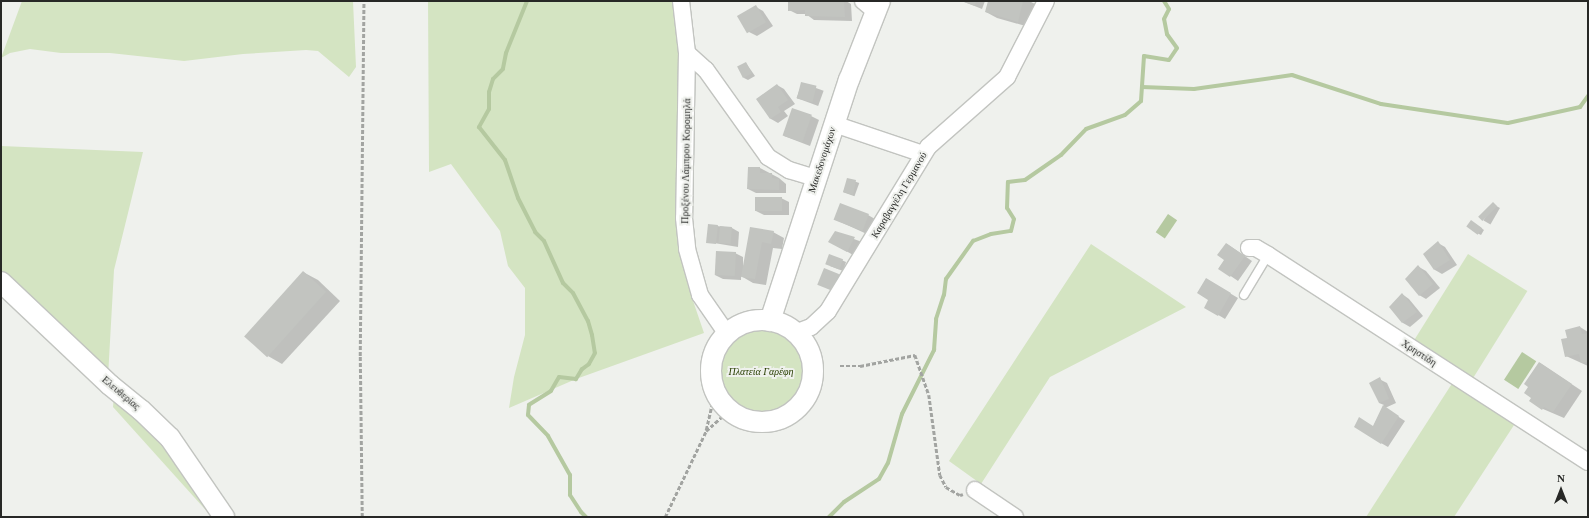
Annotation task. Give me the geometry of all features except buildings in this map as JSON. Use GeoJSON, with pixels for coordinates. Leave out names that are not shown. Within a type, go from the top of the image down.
{"type":"FeatureCollection","features":[{"type":"Feature","properties":{"kind":"street","name":"Προξένου Λάμπρου Κορομηλά"},"geometry":{"type":"LineString","coordinates":[[681,1],[687,53],[684,211],[686,242],[691,270],[700,295],[727,334]]}},
{"type":"Feature","properties":{"kind":"street","name":"Καραβαγγέλη Γερμανού"},"geometry":{"type":"LineString","coordinates":[[795,333],[811,327],[828,310],[923,154],[932,142],[1007,77],[1046,1]]}},
{"type":"Feature","properties":{"kind":"street","name":"Μακεδονομάχων"},"geometry":{"type":"LineString","coordinates":[[770,321],[873,4]]}},
{"type":"Feature","properties":{"kind":"street"},"geometry":{"type":"LineString","coordinates":[[687,53],[706,70],[768,157],[789,170],[816,178]]}},
{"type":"Feature","properties":{"kind":"street"},"geometry":{"type":"LineString","coordinates":[[834,124],[923,154]]}},
{"type":"Feature","properties":{"kind":"street","name":"Χρηστίδη"},"geometry":{"type":"LineString","coordinates":[[1249,248],[1256,248],[1268,255],[1588,462]]}},
{"type":"Feature","properties":{"kind":"street","name":"Ελευθερίας"},"geometry":{"type":"LineString","coordinates":[[1,282],[110,386],[141,410],[170,438],[224,517]]}},
{"type":"Feature","properties":{"kind":"street"},"geometry":{"type":"LineString","coordinates":[[770,321],[795,333],[806,347],[812,364],[810,388],[804,399],[786,415],[763,422],[751,421],[729,410],[715,391],[711,374],[712,361],[716,348],[727,334],[747,323],[770,321]]}},
{"type":"Feature","properties":{"kind":"street"},"geometry":{"type":"LineString","coordinates":[[975,490],[1015,517]]}},
{"type":"Feature","properties":{"kind":"lane"},"geometry":{"type":"LineString","coordinates":[[1244,295],[1268,255]]}},
{"type":"Feature","properties":{"kind":"path"},"geometry":{"type":"LineString","coordinates":[[362,517],[360,356],[364,1]]}},
{"type":"Feature","properties":{"kind":"path"},"geometry":{"type":"LineString","coordinates":[[840,366],[860,366],[915,355],[929,396],[940,475],[946,487],[960,495],[975,490]]}},
{"type":"Feature","properties":{"kind":"path"},"geometry":{"type":"LineString","coordinates":[[664,517],[706,431],[715,391]]}},
{"type":"Feature","properties":{"kind":"path"},"geometry":{"type":"LineString","coordinates":[[706,431],[729,410]]}},
{"type":"Feature","properties":{"kind":"green space"},"geometry":{"type":"Polygon","coordinates":[[[22,1],[353,1],[356,67],[349,77],[318,51],[306,50],[243,54],[184,61],[110,53],[61,53],[30,49],[10,53],[1,58],[22,1]]]}},
{"type":"Feature","properties":{"kind":"green space"},"geometry":{"type":"Polygon","coordinates":[[[428,1],[675,1],[679,39],[680,136],[676,220],[678,248],[689,289],[704,333],[576,379],[509,408],[514,377],[525,335],[525,288],[508,266],[500,231],[451,164],[429,172],[428,1]]]}},
{"type":"Feature","properties":{"kind":"green space"},"geometry":{"type":"Polygon","coordinates":[[[1,146],[143,152],[114,270],[108,377],[1,273],[1,146]]]}},
{"type":"Feature","properties":{"kind":"green space"},"geometry":{"type":"Polygon","coordinates":[[[1091,244],[1186,307],[1050,377],[981,484],[949,461],[1091,244]]]}},
{"type":"Feature","properties":{"kind":"green space"},"geometry":{"type":"Polygon","coordinates":[[[1468,254],[1527,291],[1472,380],[1412,343],[1468,254]]]}},
{"type":"Feature","properties":{"kind":"green space","name":"Πλατεία Γαρέφη"},"geometry":{"type":"Polygon","coordinates":[[[761,327],[778,331],[793,340],[802,355],[806,372],[802,389],[793,404],[778,413],[761,417],[744,413],[729,404],[720,389],[716,372],[720,355],[729,340],[744,331],[761,327]]]}},
{"type":"Feature","properties":{"kind":"green space"},"geometry":{"type":"Polygon","coordinates":[[[1453,382],[1516,422],[1454,517],[1366,517],[1453,382]]]}},
{"type":"Feature","properties":{"kind":"green space"},"geometry":{"type":"Polygon","coordinates":[[[114,395],[145,421],[219,517],[212,517],[113,407],[114,395]]]}},
{"type":"Feature","properties":{"kind":"shaded area"},"geometry":{"type":"Polygon","coordinates":[[[1168,214],[1177,220],[1165,238],[1156,232],[1168,214]]]}},
{"type":"Feature","properties":{"kind":"shaded area"},"geometry":{"type":"Polygon","coordinates":[[[1522,352],[1536,361],[1518,389],[1504,380],[1522,352]]]}},
{"type":"Feature","properties":{"kind":"waterway"},"geometry":{"type":"LineString","coordinates":[[527,1],[506,53],[503,69],[493,79],[489,92],[489,109],[479,127],[505,160],[518,198],[535,232],[544,241],[563,283],[573,293],[588,321],[592,335],[595,353],[589,364],[582,369],[576,379],[559,377],[551,391],[529,405],[528,415],[548,436],[570,475],[570,495],[586,517]]}},
{"type":"Feature","properties":{"kind":"waterway"},"geometry":{"type":"LineString","coordinates":[[829,517],[844,502],[879,479],[888,463],[902,414],[934,350],[936,319],[944,295],[946,279],[973,241],[991,234],[1011,231],[1014,219],[1007,208],[1008,182],[1025,180],[1061,155],[1086,129],[1125,115],[1141,101],[1144,56],[1169,60],[1177,48],[1167,34],[1164,19],[1169,9],[1164,1]]}},
{"type":"Feature","properties":{"kind":"waterway"},"geometry":{"type":"LineString","coordinates":[[1142,87],[1194,89],[1292,75],[1381,104],[1508,123],[1580,107],[1588,96]]}}]}
